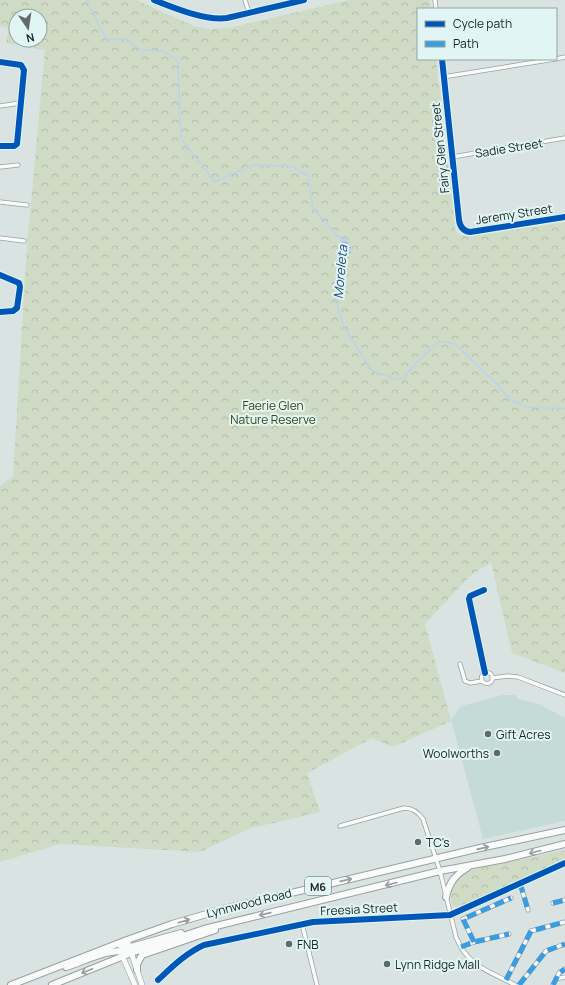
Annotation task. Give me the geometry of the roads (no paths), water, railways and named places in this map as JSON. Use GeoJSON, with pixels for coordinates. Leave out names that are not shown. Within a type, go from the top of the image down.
{"type":"FeatureCollection","features":[{"type":"Feature","properties":{"kind":"main road"},"geometry":{"type":"LineString","coordinates":[[547,834],[565,826]]}},
{"type":"Feature","properties":{"kind":"main road","name":"Lynnwood Road"},"geometry":{"type":"LineString","coordinates":[[11,985],[172,924],[254,901],[565,830]]}},
{"type":"Feature","properties":{"kind":"main road","name":"Lynnwood Road"},"geometry":{"type":"LineString","coordinates":[[52,985],[123,957],[130,950],[236,920],[440,872],[506,859],[565,844]]}},
{"type":"Feature","properties":{"kind":"main road"},"geometry":{"type":"LineString","coordinates":[[446,897],[448,886],[453,878],[472,865]]}},
{"type":"Feature","properties":{"kind":"main road"},"geometry":{"type":"LineString","coordinates":[[137,970],[137,964],[142,956],[204,934],[236,920]]}},
{"type":"Feature","properties":{"kind":"main road"},"geometry":{"type":"LineString","coordinates":[[117,944],[130,950]]}},
{"type":"Feature","properties":{"kind":"main road"},"geometry":{"type":"LineString","coordinates":[[20,981],[120,950],[130,950]]}},
{"type":"Feature","properties":{"kind":"street"},"geometry":{"type":"LineString","coordinates":[[154,0],[213,19],[227,18],[289,2],[304,0]]}},
{"type":"Feature","properties":{"kind":"street"},"geometry":{"type":"LineString","coordinates":[[246,0],[249,13]]}},
{"type":"Feature","properties":{"kind":"street","name":"Fairy Glen Street"},"geometry":{"type":"LineString","coordinates":[[442,60],[460,223],[461,228],[466,231]]}},
{"type":"Feature","properties":{"kind":"street"},"geometry":{"type":"LineString","coordinates":[[444,77],[549,60]]}},
{"type":"Feature","properties":{"kind":"street"},"geometry":{"type":"LineString","coordinates":[[0,62],[21,65],[24,68],[17,144],[14,146],[0,146]]}},
{"type":"Feature","properties":{"kind":"street"},"geometry":{"type":"LineString","coordinates":[[0,106],[20,103]]}},
{"type":"Feature","properties":{"kind":"street","name":"Sadie Street"},"geometry":{"type":"LineString","coordinates":[[452,157],[565,138]]}},
{"type":"Feature","properties":{"kind":"street"},"geometry":{"type":"LineString","coordinates":[[0,167],[18,165]]}},
{"type":"Feature","properties":{"kind":"street"},"geometry":{"type":"LineString","coordinates":[[0,202],[26,205]]}},
{"type":"Feature","properties":{"kind":"street","name":"Jeremy Street"},"geometry":{"type":"LineString","coordinates":[[466,231],[475,231],[565,217]]}},
{"type":"Feature","properties":{"kind":"street"},"geometry":{"type":"LineString","coordinates":[[0,238],[24,241]]}},
{"type":"Feature","properties":{"kind":"street"},"geometry":{"type":"LineString","coordinates":[[0,276],[19,283],[20,288],[17,308],[13,311],[0,312]]}},
{"type":"Feature","properties":{"kind":"street"},"geometry":{"type":"LineString","coordinates":[[482,681],[482,675],[485,673],[469,599],[470,596],[484,590]]}},
{"type":"Feature","properties":{"kind":"street"},"geometry":{"type":"LineString","coordinates":[[460,664],[465,681],[470,683],[482,681],[488,684],[491,682],[492,678]]}},
{"type":"Feature","properties":{"kind":"street"},"geometry":{"type":"LineString","coordinates":[[485,673],[490,674],[492,678]]}},
{"type":"Feature","properties":{"kind":"street"},"geometry":{"type":"LineString","coordinates":[[492,678],[508,676],[518,677],[565,695]]}},
{"type":"Feature","properties":{"kind":"street"},"geometry":{"type":"LineString","coordinates":[[340,826],[404,808],[414,810],[420,815],[437,859],[450,915],[460,947],[476,966],[515,985]]}},
{"type":"Feature","properties":{"kind":"street","name":"Freesia Street"},"geometry":{"type":"LineString","coordinates":[[158,980],[178,962],[204,945],[313,922],[450,915],[565,863]]}},
{"type":"Feature","properties":{"kind":"street"},"geometry":{"type":"LineString","coordinates":[[520,884],[528,910]]}},
{"type":"Feature","properties":{"kind":"street"},"geometry":{"type":"LineString","coordinates":[[474,942],[463,919],[511,898]]}},
{"type":"Feature","properties":{"kind":"street"},"geometry":{"type":"LineString","coordinates":[[553,903],[565,900]]}},
{"type":"Feature","properties":{"kind":"street"},"geometry":{"type":"LineString","coordinates":[[506,980],[531,931],[565,922]]}},
{"type":"Feature","properties":{"kind":"street"},"geometry":{"type":"LineString","coordinates":[[302,924],[317,985]]}},
{"type":"Feature","properties":{"kind":"street"},"geometry":{"type":"LineString","coordinates":[[460,947],[474,942],[509,934]]}},
{"type":"Feature","properties":{"kind":"street"},"geometry":{"type":"LineString","coordinates":[[127,940],[142,985]]}},
{"type":"Feature","properties":{"kind":"street"},"geometry":{"type":"LineString","coordinates":[[117,944],[135,985]]}},
{"type":"Feature","properties":{"kind":"street"},"geometry":{"type":"LineString","coordinates":[[519,985],[546,951],[565,944]]}},
{"type":"Feature","properties":{"kind":"street"},"geometry":{"type":"LineString","coordinates":[[553,985],[560,973],[565,969]]}},
{"type":"Feature","properties":{"kind":"street"},"geometry":{"type":"LineString","coordinates":[[556,979],[565,977]]}},
{"type":"Feature","properties":{"kind":"water"},"geometry":{"type":"Polygon","coordinates":[[[343,237],[350,244],[351,253],[340,254],[342,245],[340,239],[343,237]]]}},
{"type":"Feature","properties":{"kind":"waterway","name":"Moreleta"},"geometry":{"type":"LineString","coordinates":[[87,0],[106,39],[126,39],[141,50],[164,51],[178,62],[181,139],[215,182],[252,165],[291,166],[308,176],[313,209],[335,234],[343,239]]}},
{"type":"Feature","properties":{"kind":"waterway","name":"Moreleta"},"geometry":{"type":"LineString","coordinates":[[344,252],[336,302],[344,327],[371,370],[395,379],[404,378],[415,364],[439,341],[455,344],[498,385],[510,400],[527,407],[565,409]]}},
{"type":"Feature","properties":{"kind":"place","name":"Gift Acres"},"geometry":{"type":"Point","coordinates":[488,734]}},
{"type":"Feature","properties":{"kind":"place","name":"Woolworths"},"geometry":{"type":"Point","coordinates":[497,753]}},
{"type":"Feature","properties":{"kind":"place","name":"TC's"},"geometry":{"type":"Point","coordinates":[418,842]}},
{"type":"Feature","properties":{"kind":"place","name":"FNB"},"geometry":{"type":"Point","coordinates":[289,944]}},
{"type":"Feature","properties":{"kind":"place","name":"Lynn Ridge Mall"},"geometry":{"type":"Point","coordinates":[387,964]}},
{"type":"Feature","properties":{"kind":"park label","name":"Faerie Glen Nature Reserve"},"geometry":{"type":"Point","coordinates":[273,412]}}]}
